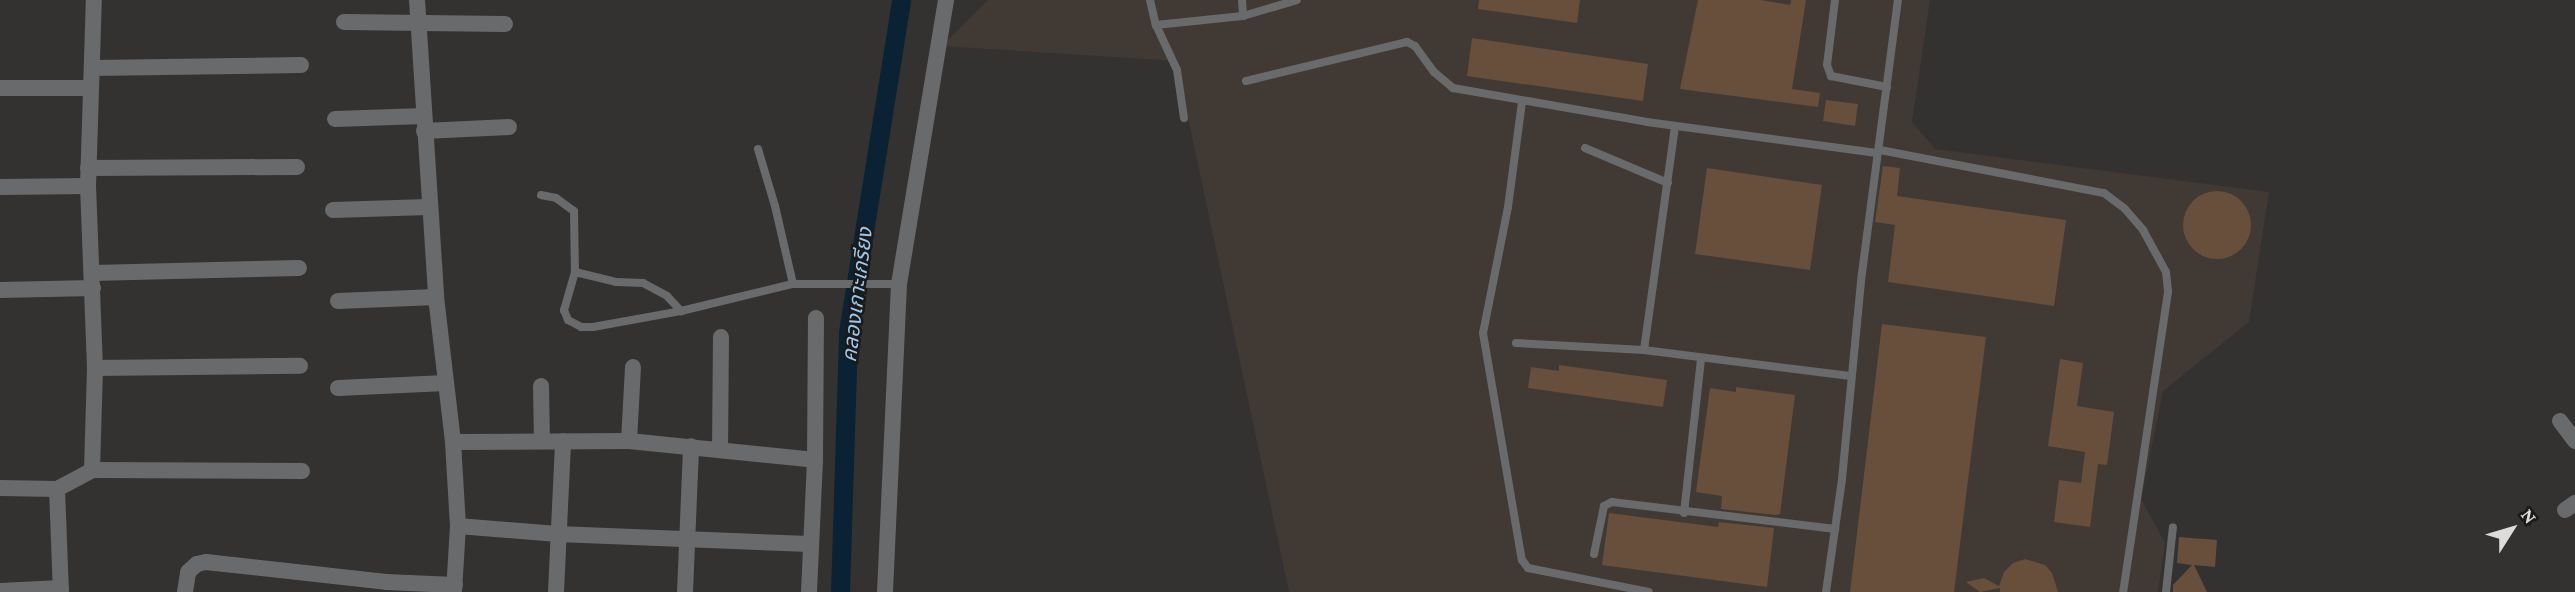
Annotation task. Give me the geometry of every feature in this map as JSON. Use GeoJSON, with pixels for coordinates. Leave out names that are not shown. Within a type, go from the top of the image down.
{"type":"FeatureCollection","features":[{"type":"Feature","properties":{"kind":"street"},"geometry":{"type":"LineString","coordinates":[[92,470],[95,368],[88,186],[94,0]]}},
{"type":"Feature","properties":{"kind":"street"},"geometry":{"type":"LineString","coordinates":[[185,592],[188,572],[197,564],[206,562],[455,589],[458,526],[453,442],[436,297],[417,0]]}},
{"type":"Feature","properties":{"kind":"street"},"geometry":{"type":"LineString","coordinates":[[885,592],[899,284],[946,0]]}},
{"type":"Feature","properties":{"kind":"street"},"geometry":{"type":"LineString","coordinates":[[345,22],[505,24]]}},
{"type":"Feature","properties":{"kind":"street"},"geometry":{"type":"LineString","coordinates":[[92,68],[300,65]]}},
{"type":"Feature","properties":{"kind":"street"},"geometry":{"type":"LineString","coordinates":[[0,88],[91,88]]}},
{"type":"Feature","properties":{"kind":"street"},"geometry":{"type":"LineString","coordinates":[[335,118],[509,127]]}},
{"type":"Feature","properties":{"kind":"street"},"geometry":{"type":"LineString","coordinates":[[89,169],[297,167]]}},
{"type":"Feature","properties":{"kind":"street"},"geometry":{"type":"LineString","coordinates":[[0,187],[88,186]]}},
{"type":"Feature","properties":{"kind":"street"},"geometry":{"type":"LineString","coordinates":[[333,210],[429,207]]}},
{"type":"Feature","properties":{"kind":"street"},"geometry":{"type":"LineString","coordinates":[[0,290],[92,281],[299,268]]}},
{"type":"Feature","properties":{"kind":"street"},"geometry":{"type":"LineString","coordinates":[[338,300],[436,297]]}},
{"type":"Feature","properties":{"kind":"street"},"geometry":{"type":"LineString","coordinates":[[809,592],[815,460],[816,318]]}},
{"type":"Feature","properties":{"kind":"street"},"geometry":{"type":"LineString","coordinates":[[720,450],[721,337]]}},
{"type":"Feature","properties":{"kind":"street"},"geometry":{"type":"LineString","coordinates":[[95,368],[300,366]]}},
{"type":"Feature","properties":{"kind":"street"},"geometry":{"type":"LineString","coordinates":[[629,441],[633,367]]}},
{"type":"Feature","properties":{"kind":"street"},"geometry":{"type":"LineString","coordinates":[[338,388],[446,383]]}},
{"type":"Feature","properties":{"kind":"street"},"geometry":{"type":"LineString","coordinates":[[541,386],[542,441]]}},
{"type":"Feature","properties":{"kind":"street"},"geometry":{"type":"LineString","coordinates":[[2560,421],[2575,440]]}},
{"type":"Feature","properties":{"kind":"street"},"geometry":{"type":"LineString","coordinates":[[556,592],[563,441]]}},
{"type":"Feature","properties":{"kind":"street"},"geometry":{"type":"LineString","coordinates":[[453,442],[629,441],[815,460]]}},
{"type":"Feature","properties":{"kind":"street"},"geometry":{"type":"LineString","coordinates":[[685,592],[691,446]]}},
{"type":"Feature","properties":{"kind":"street"},"geometry":{"type":"LineString","coordinates":[[0,488],[57,489],[92,470],[302,471]]}},
{"type":"Feature","properties":{"kind":"street"},"geometry":{"type":"LineString","coordinates":[[0,591],[61,590],[57,489]]}},
{"type":"Feature","properties":{"kind":"street"},"geometry":{"type":"LineString","coordinates":[[458,526],[558,534],[810,544]]}},
{"type":"Feature","properties":{"kind":"lane"},"geometry":{"type":"LineString","coordinates":[[1150,0],[1156,26],[1177,70],[1184,118]]}},
{"type":"Feature","properties":{"kind":"lane"},"geometry":{"type":"LineString","coordinates":[[1242,0],[1243,16]]}},
{"type":"Feature","properties":{"kind":"lane"},"geometry":{"type":"LineString","coordinates":[[1156,26],[1243,16],[1297,0]]}},
{"type":"Feature","properties":{"kind":"lane"},"geometry":{"type":"LineString","coordinates":[[1835,0],[1827,65],[1831,76],[1887,87]]}},
{"type":"Feature","properties":{"kind":"lane"},"geometry":{"type":"LineString","coordinates":[[1826,592],[1850,376],[1898,0]]}},
{"type":"Feature","properties":{"kind":"lane"},"geometry":{"type":"LineString","coordinates":[[1246,81],[1407,43],[1415,46],[1434,72],[1453,89],[1675,126],[1878,152],[2104,193],[2125,209],[2143,230],[2166,272],[2168,292],[2123,592]]}},
{"type":"Feature","properties":{"kind":"lane"},"geometry":{"type":"LineString","coordinates":[[1522,102],[1508,207],[1483,333],[1522,560],[1528,569],[1649,592]]}},
{"type":"Feature","properties":{"kind":"lane"},"geometry":{"type":"LineString","coordinates":[[1644,350],[1675,126]]}},
{"type":"Feature","properties":{"kind":"lane"},"geometry":{"type":"LineString","coordinates":[[1585,148],[1668,183]]}},
{"type":"Feature","properties":{"kind":"lane"},"geometry":{"type":"LineString","coordinates":[[758,149],[775,206],[793,284]]}},
{"type":"Feature","properties":{"kind":"lane"},"geometry":{"type":"LineString","coordinates":[[541,195],[556,198],[574,211],[575,272],[564,310],[568,320],[581,327],[681,311],[793,284],[899,284]]}},
{"type":"Feature","properties":{"kind":"lane"},"geometry":{"type":"LineString","coordinates":[[575,272],[616,282],[643,283],[667,296],[681,311]]}},
{"type":"Feature","properties":{"kind":"lane"},"geometry":{"type":"LineString","coordinates":[[1516,343],[1644,350],[1850,376]]}},
{"type":"Feature","properties":{"kind":"lane"},"geometry":{"type":"LineString","coordinates":[[1684,513],[1701,359]]}},
{"type":"Feature","properties":{"kind":"lane"},"geometry":{"type":"LineString","coordinates":[[1594,554],[1604,506],[1612,502],[1684,513],[1835,529]]}},
{"type":"Feature","properties":{"kind":"lane"},"geometry":{"type":"LineString","coordinates":[[2166,592],[2173,527]]}},
{"type":"Feature","properties":{"kind":"shaded area"},"geometry":{"type":"Polygon","coordinates":[[[988,0],[1930,0],[1912,122],[1935,149],[2269,192],[2249,322],[2163,391],[2141,499],[2165,543],[2158,592],[1289,592],[1176,61],[942,46],[988,0]]]}},
{"type":"Feature","properties":{"kind":"building"},"geometry":{"type":"Polygon","coordinates":[[[1479,0],[1580,0],[1577,23],[1478,9],[1479,0]]]}},
{"type":"Feature","properties":{"kind":"building"},"geometry":{"type":"Polygon","coordinates":[[[1698,0],[1761,0],[1790,5],[1791,0],[1806,0],[1792,89],[1820,93],[1818,107],[1680,89],[1698,0]]]}},
{"type":"Feature","properties":{"kind":"building"},"geometry":{"type":"Polygon","coordinates":[[[1472,38],[1648,64],[1643,101],[1467,76],[1472,38]]]}},
{"type":"Feature","properties":{"kind":"building"},"geometry":{"type":"Polygon","coordinates":[[[1826,100],[1858,104],[1855,126],[1823,121],[1826,100]]]}},
{"type":"Feature","properties":{"kind":"building"},"geometry":{"type":"Polygon","coordinates":[[[1883,166],[1900,168],[1897,196],[2066,220],[2054,306],[1888,282],[1895,225],[1875,222],[1883,166]]]}},
{"type":"Feature","properties":{"kind":"building"},"geometry":{"type":"Polygon","coordinates":[[[1707,168],[1822,185],[1810,270],[1695,254],[1707,168]]]}},
{"type":"Feature","properties":{"kind":"building"},"geometry":{"type":"Polygon","coordinates":[[[2217,191],[2230,194],[2241,201],[2248,212],[2251,225],[2248,238],[2241,249],[2230,256],[2217,259],[2204,256],[2193,249],[2186,238],[2183,225],[2186,212],[2193,201],[2204,194],[2217,191]]]}},
{"type":"Feature","properties":{"kind":"building"},"geometry":{"type":"Polygon","coordinates":[[[1882,324],[1986,337],[1954,592],[1850,592],[1882,324]]]}},
{"type":"Feature","properties":{"kind":"building"},"geometry":{"type":"Polygon","coordinates":[[[2060,359],[2083,363],[2077,406],[2114,412],[2107,465],[2098,464],[2090,527],[2054,522],[2059,480],[2081,483],[2085,452],[2048,446],[2060,359]]]}},
{"type":"Feature","properties":{"kind":"building"},"geometry":{"type":"Polygon","coordinates":[[[1559,365],[1667,380],[1663,407],[1528,388],[1531,367],[1559,371],[1559,365]]]}},
{"type":"Feature","properties":{"kind":"building"},"geometry":{"type":"Polygon","coordinates":[[[1736,387],[1795,395],[1780,514],[1721,509],[1722,496],[1696,492],[1710,388],[1736,392],[1736,387]]]}},
{"type":"Feature","properties":{"kind":"building"},"geometry":{"type":"Polygon","coordinates":[[[1609,513],[1718,527],[1719,522],[1774,528],[1767,587],[1602,565],[1609,513]]]}},
{"type":"Feature","properties":{"kind":"building"},"geometry":{"type":"Polygon","coordinates":[[[2179,537],[2217,540],[2215,567],[2194,565],[2207,592],[2173,592],[2173,585],[2192,565],[2177,563],[2179,537]]]}},
{"type":"Feature","properties":{"kind":"building"},"geometry":{"type":"Polygon","coordinates":[[[2025,559],[2045,565],[2052,573],[2058,592],[2000,592],[2000,588],[1980,592],[1966,582],[1984,578],[1999,586],[2004,572],[2013,563],[2025,559]]]}},
{"type":"Feature","properties":{"kind":"waterway","name":"คลองเกาะเกรียง"},"geometry":{"type":"LineString","coordinates":[[840,592],[848,332],[901,0]]}}]}
